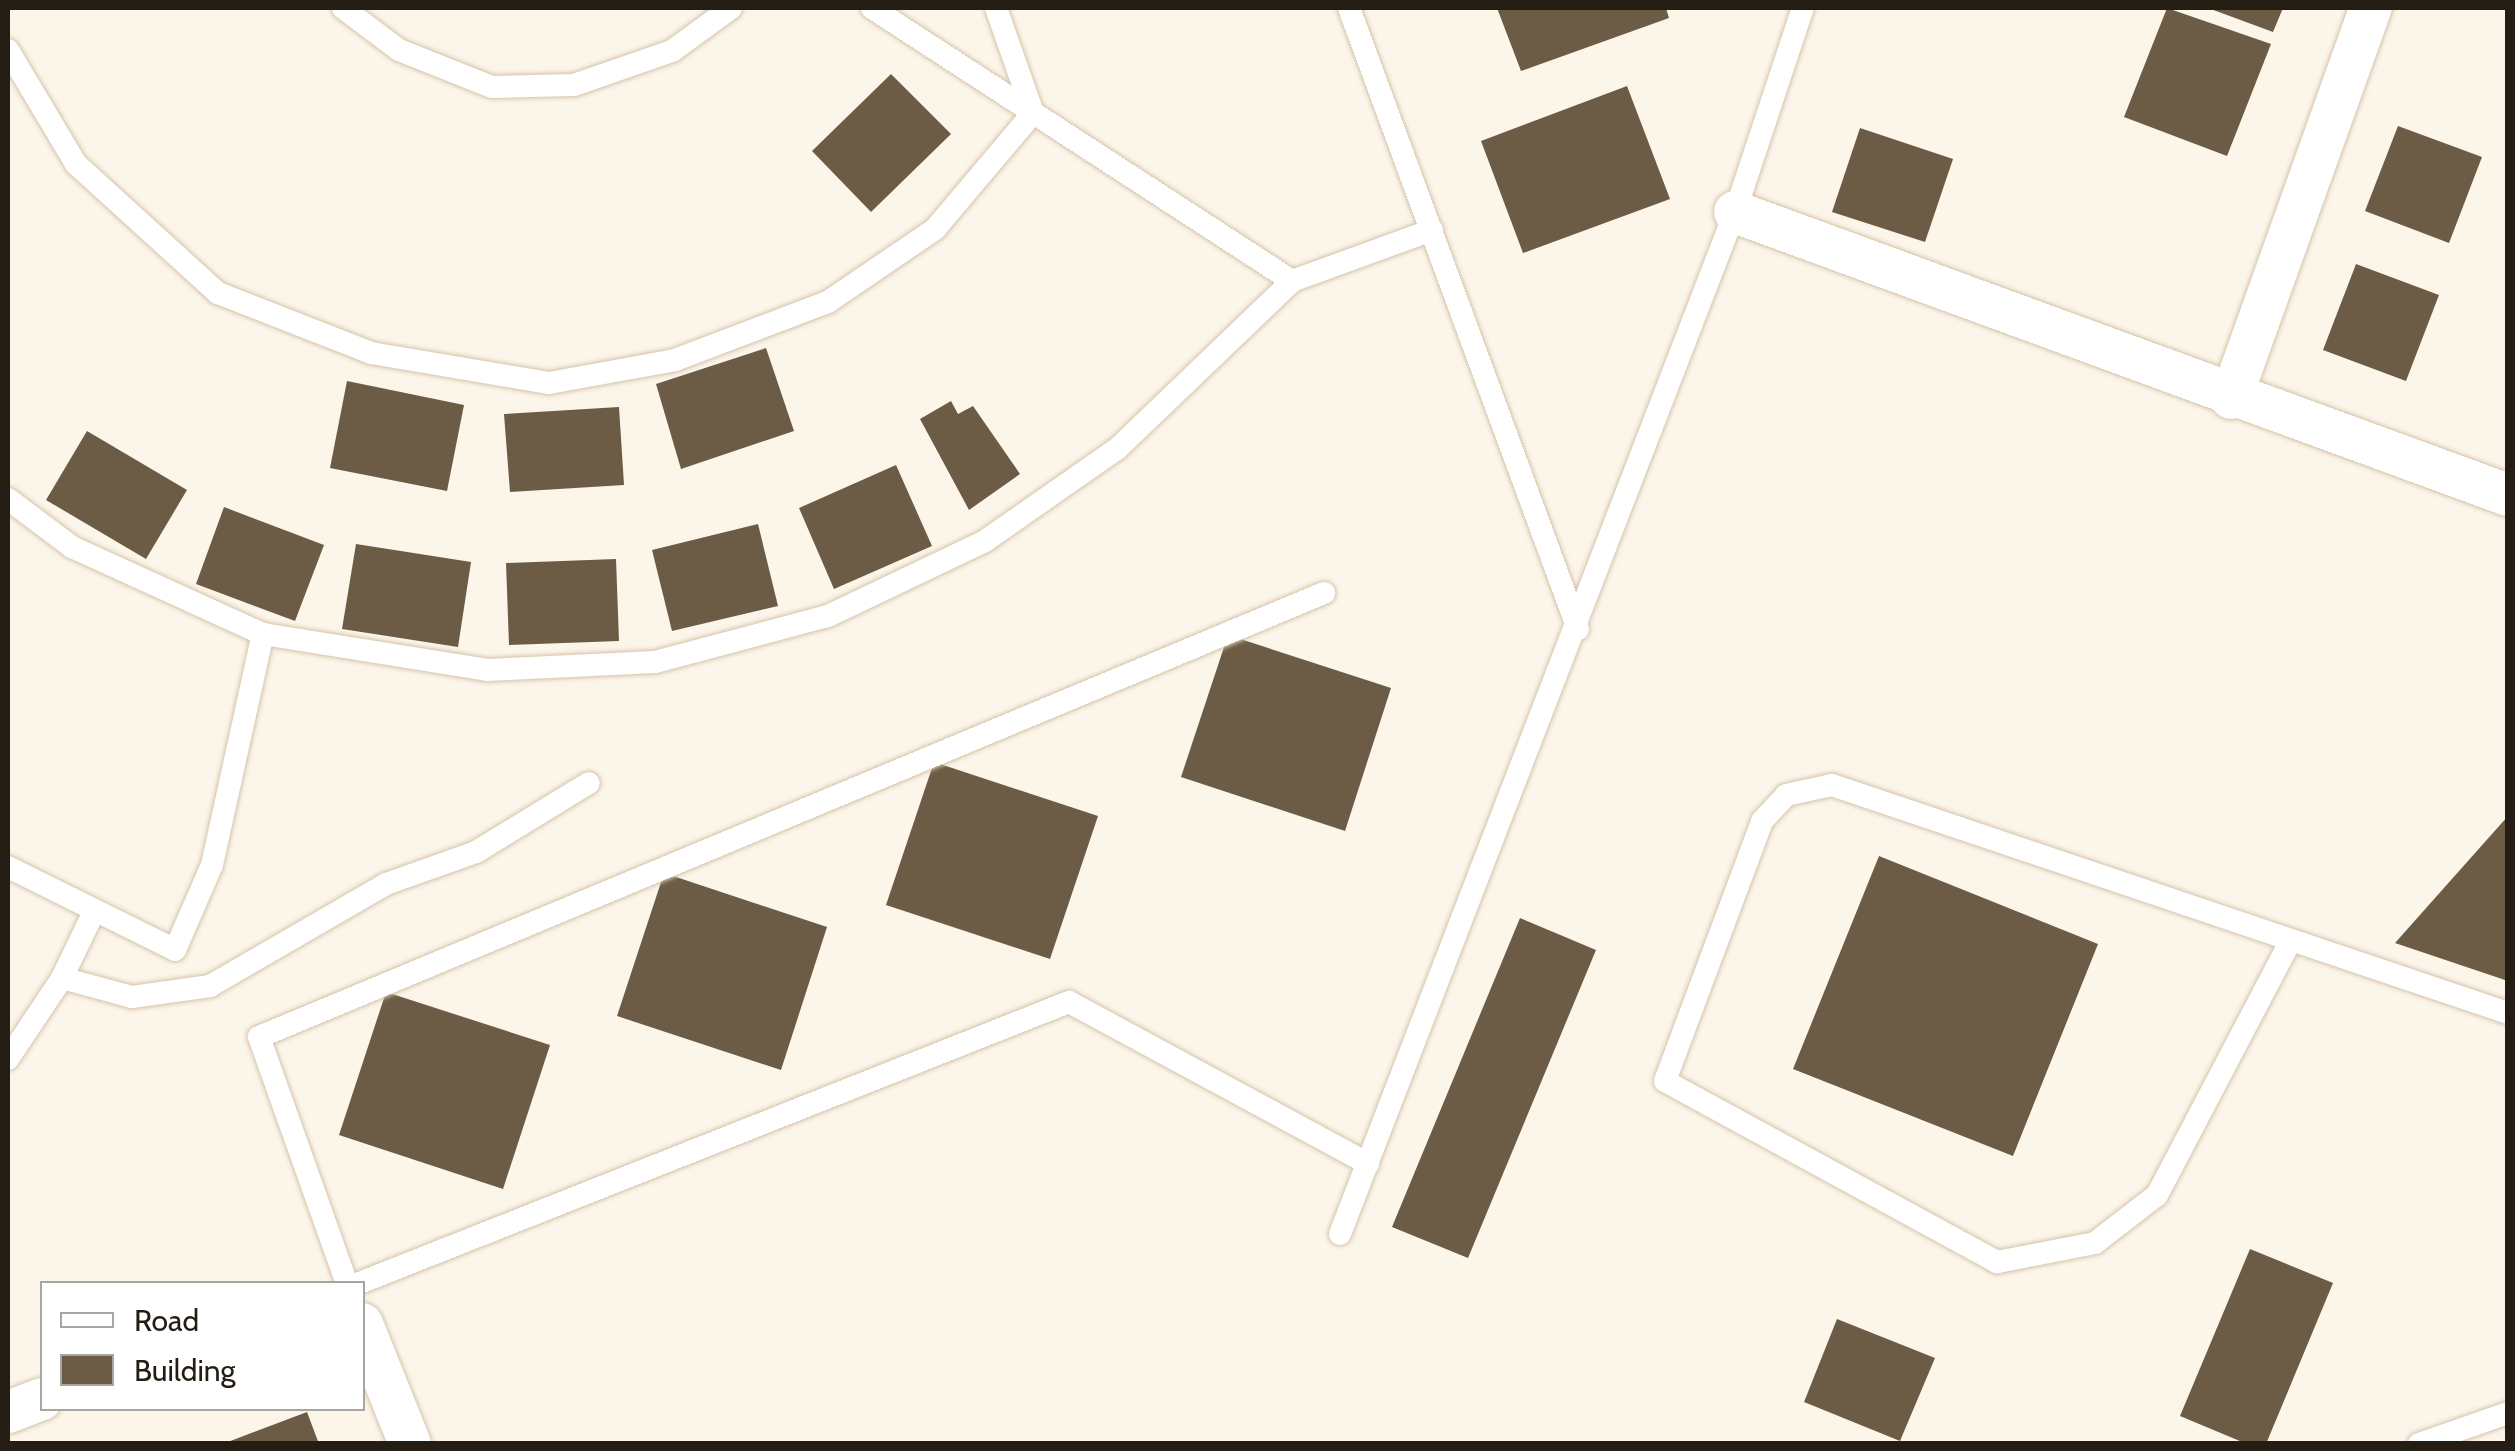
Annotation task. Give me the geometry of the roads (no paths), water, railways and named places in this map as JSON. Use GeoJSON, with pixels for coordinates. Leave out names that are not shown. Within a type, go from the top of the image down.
{"type":"FeatureCollection","features":[{"type":"Feature","properties":{"kind":"street"},"geometry":{"type":"LineString","coordinates":[[2232,398],[2371,8]]}},
{"type":"Feature","properties":{"kind":"street"},"geometry":{"type":"LineString","coordinates":[[1735,212],[2232,398],[2508,495]]}},
{"type":"Feature","properties":{"kind":"street"},"geometry":{"type":"LineString","coordinates":[[365,1332],[410,1444]]}},
{"type":"Feature","properties":{"kind":"street"},"geometry":{"type":"LineString","coordinates":[[8,1412],[40,1400]]}},
{"type":"Feature","properties":{"kind":"lane"},"geometry":{"type":"LineString","coordinates":[[343,8],[398,50],[492,87],[574,85],[672,52],[731,8]]}},
{"type":"Feature","properties":{"kind":"lane"},"geometry":{"type":"LineString","coordinates":[[872,8],[1292,280]]}},
{"type":"Feature","properties":{"kind":"lane"},"geometry":{"type":"LineString","coordinates":[[996,8],[1034,113]]}},
{"type":"Feature","properties":{"kind":"lane"},"geometry":{"type":"LineString","coordinates":[[1350,8],[1578,629]]}},
{"type":"Feature","properties":{"kind":"lane"},"geometry":{"type":"LineString","coordinates":[[1340,1234],[1578,629],[1735,212],[1803,8]]}},
{"type":"Feature","properties":{"kind":"lane"},"geometry":{"type":"LineString","coordinates":[[8,50],[76,164],[218,292],[371,353],[548,382],[675,360],[828,302],[935,229],[1034,113]]}},
{"type":"Feature","properties":{"kind":"lane"},"geometry":{"type":"LineString","coordinates":[[8,499],[72,547],[263,634],[487,670],[656,662],[828,616],[985,541],[1117,449],[1292,280],[1432,230]]}},
{"type":"Feature","properties":{"kind":"lane"},"geometry":{"type":"LineString","coordinates":[[346,1281],[259,1036],[1324,593]]}},
{"type":"Feature","properties":{"kind":"lane"},"geometry":{"type":"LineString","coordinates":[[8,868],[93,914],[175,950],[212,866],[263,634]]}},
{"type":"Feature","properties":{"kind":"lane"},"geometry":{"type":"LineString","coordinates":[[62,978],[132,997],[210,986],[386,884],[476,852],[589,783]]}},
{"type":"Feature","properties":{"kind":"lane"},"geometry":{"type":"LineString","coordinates":[[2290,942],[2157,1196],[2095,1244],[1997,1262],[1664,1081],[1762,822],[1786,795],[1832,785],[2290,942],[2508,1012]]}},
{"type":"Feature","properties":{"kind":"lane"},"geometry":{"type":"LineString","coordinates":[[8,1059],[62,978],[93,914]]}},
{"type":"Feature","properties":{"kind":"lane"},"geometry":{"type":"LineString","coordinates":[[365,1281],[1069,1002],[1368,1164]]}},
{"type":"Feature","properties":{"kind":"lane"},"geometry":{"type":"LineString","coordinates":[[2419,1444],[2508,1413]]}}]}
